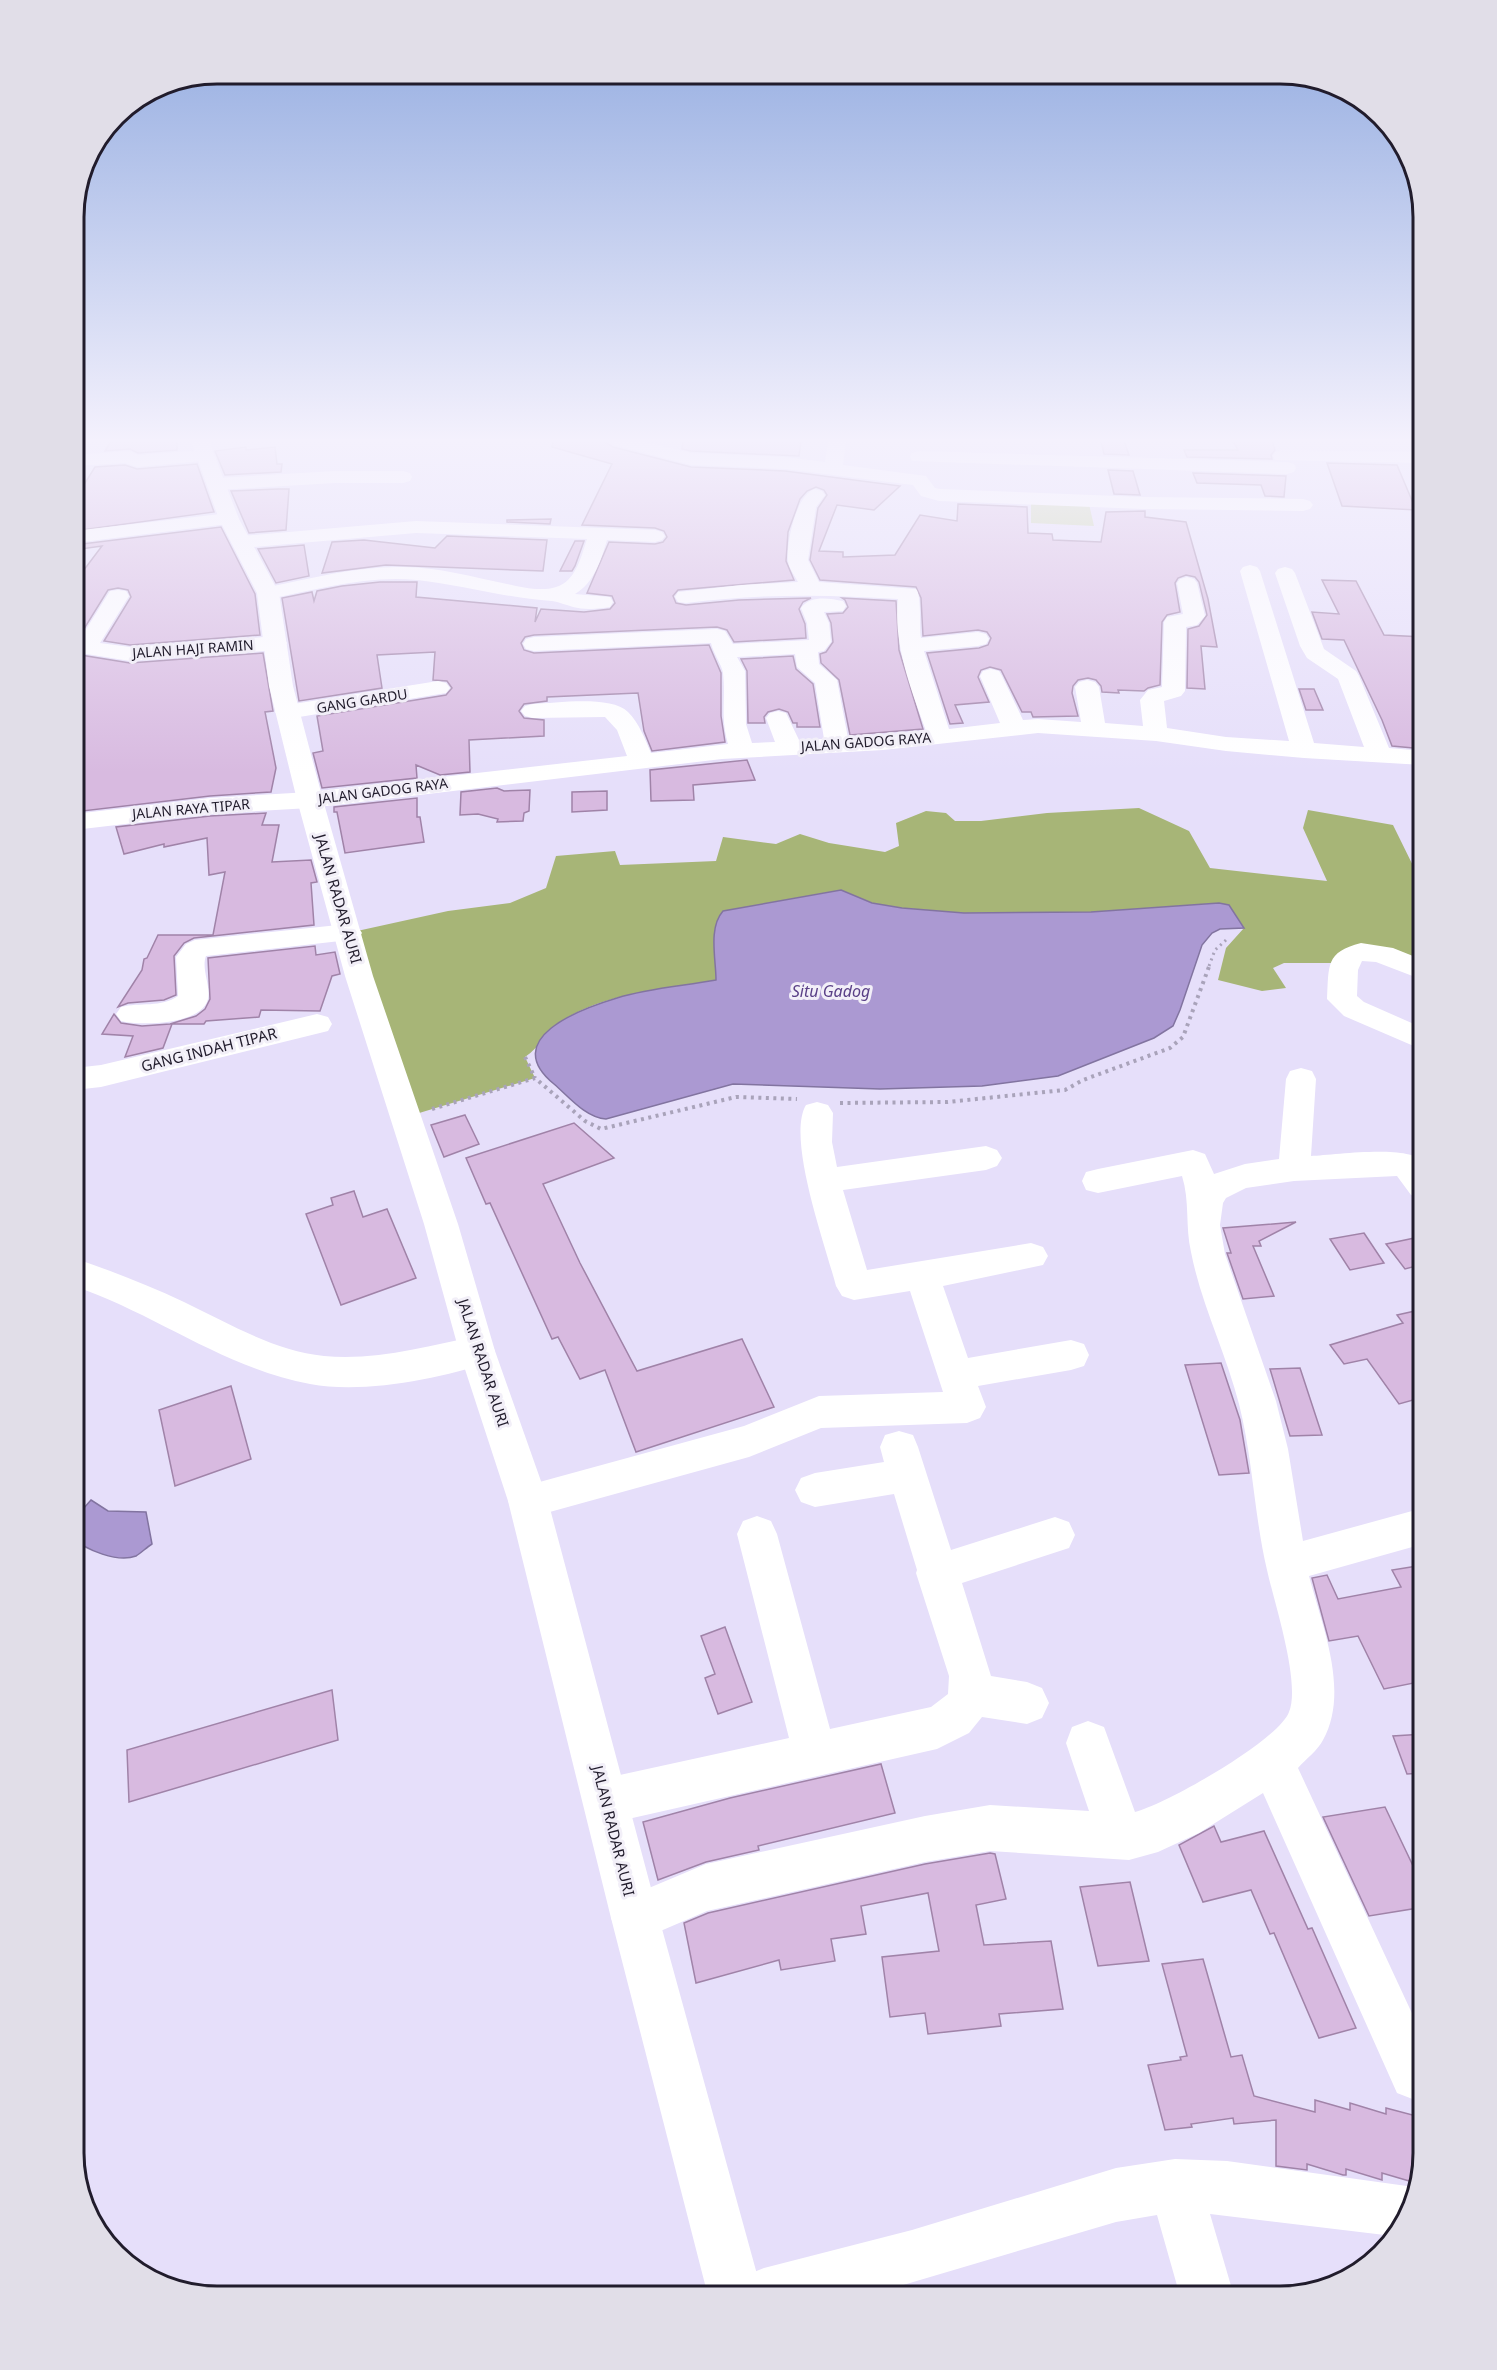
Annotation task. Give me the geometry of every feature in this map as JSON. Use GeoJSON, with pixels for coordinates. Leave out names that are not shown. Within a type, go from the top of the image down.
{"type":"FeatureCollection","features":[{"type":"Feature","properties":{"kind":"street","name":"JALAN RADAR AURI"},"geometry":{"type":"LineString","coordinates":[[248,552],[268,593],[287,712],[359,976],[441,1224],[477,1351],[528,1501],[635,1918],[733,2286]]}},
{"type":"Feature","properties":{"kind":"street"},"geometry":{"type":"LineString","coordinates":[[555,595],[566,592],[578,581],[593,552]]}},
{"type":"Feature","properties":{"kind":"street"},"geometry":{"type":"LineString","coordinates":[[799,552],[798,560],[809,582],[807,587]]}},
{"type":"Feature","properties":{"kind":"street"},"geometry":{"type":"LineString","coordinates":[[1250,571],[1304,751]]}},
{"type":"Feature","properties":{"kind":"street"},"geometry":{"type":"LineString","coordinates":[[268,593],[370,575],[406,573],[533,594],[555,595],[578,602],[602,602]]}},
{"type":"Feature","properties":{"kind":"street"},"geometry":{"type":"LineString","coordinates":[[1285,573],[1311,646],[1315,653],[1348,676],[1380,755]]}},
{"type":"Feature","properties":{"kind":"street"},"geometry":{"type":"LineString","coordinates":[[1156,734],[1152,700],[1156,695],[1173,691],[1175,622],[1189,620],[1194,616],[1187,583]]}},
{"type":"Feature","properties":{"kind":"street"},"geometry":{"type":"LineString","coordinates":[[686,597],[743,590],[807,587],[909,593],[908,621],[913,645],[926,699],[940,736]]}},
{"type":"Feature","properties":{"kind":"street"},"geometry":{"type":"LineString","coordinates":[[84,640],[118,596]]}},
{"type":"Feature","properties":{"kind":"street"},"geometry":{"type":"LineString","coordinates":[[534,644],[710,636],[806,648],[820,642],[818,623],[812,608],[819,605],[835,606]]}},
{"type":"Feature","properties":{"kind":"street"},"geometry":{"type":"LineString","coordinates":[[710,636],[734,671],[734,724],[742,750]]}},
{"type":"Feature","properties":{"kind":"street"},"geometry":{"type":"LineString","coordinates":[[913,645],[978,639]]}},
{"type":"Feature","properties":{"kind":"street","name":"JALAN HAJI RAMIN"},"geometry":{"type":"LineString","coordinates":[[84,646],[130,654],[276,643]]}},
{"type":"Feature","properties":{"kind":"street"},"geometry":{"type":"LineString","coordinates":[[806,648],[808,667],[822,675],[828,686],[837,746]]}},
{"type":"Feature","properties":{"kind":"street"},"geometry":{"type":"LineString","coordinates":[[991,676],[1014,727]]}},
{"type":"Feature","properties":{"kind":"street"},"geometry":{"type":"LineString","coordinates":[[1087,687],[1094,729]]}},
{"type":"Feature","properties":{"kind":"street","name":"GANG GARDU"},"geometry":{"type":"LineString","coordinates":[[287,712],[438,688]]}},
{"type":"Feature","properties":{"kind":"street"},"geometry":{"type":"LineString","coordinates":[[533,711],[606,709],[616,712],[622,718],[642,761]]}},
{"type":"Feature","properties":{"kind":"street"},"geometry":{"type":"LineString","coordinates":[[778,718],[790,748]]}},
{"type":"Feature","properties":{"kind":"street","name":"JALAN GADOG RAYA"},"geometry":{"type":"LineString","coordinates":[[310,800],[742,750],[837,746],[1014,727],[1065,726],[1156,734],[1226,744],[1413,759]]}},
{"type":"Feature","properties":{"kind":"street","name":"JALAN RAYA TIPAR"},"geometry":{"type":"LineString","coordinates":[[84,821],[187,808],[310,800]]}},
{"type":"Feature","properties":{"kind":"street"},"geometry":{"type":"LineString","coordinates":[[131,1014],[170,1013],[184,1008],[193,999],[190,957],[196,950],[205,946],[348,933]]}},
{"type":"Feature","properties":{"kind":"street"},"geometry":{"type":"LineString","coordinates":[[1413,967],[1376,952],[1365,951],[1349,958],[1345,963],[1342,999],[1354,1009],[1413,1035]]}},
{"type":"Feature","properties":{"kind":"street","name":"GANG INDAH TIPAR"},"geometry":{"type":"LineString","coordinates":[[87,1078],[317,1024]]}},
{"type":"Feature","properties":{"kind":"street"},"geometry":{"type":"LineString","coordinates":[[1294,1169],[1301,1079]]}},
{"type":"Feature","properties":{"kind":"street"},"geometry":{"type":"LineString","coordinates":[[819,1105],[816,1142],[824,1180],[854,1286],[1031,1256]]}},
{"type":"Feature","properties":{"kind":"street"},"geometry":{"type":"LineString","coordinates":[[824,1180],[986,1158]]}},
{"type":"Feature","properties":{"kind":"street"},"geometry":{"type":"LineString","coordinates":[[1098,1181],[1192,1162],[1202,1187],[1204,1212]]}},
{"type":"Feature","properties":{"kind":"street"},"geometry":{"type":"LineString","coordinates":[[635,1918],[706,1888],[925,1839],[990,1828],[1034,1829],[1121,1837],[1158,1829],[1183,1817],[1272,1762],[1307,1726],[1314,1701],[1312,1672],[1286,1564],[1269,1449],[1257,1401],[1208,1254],[1203,1225],[1206,1202],[1214,1189],[1229,1181],[1294,1169],[1397,1164],[1409,1167],[1413,1172]]}},
{"type":"Feature","properties":{"kind":"street"},"geometry":{"type":"LineString","coordinates":[[84,1275],[105,1282],[271,1359],[303,1369],[337,1372],[374,1371],[477,1351]]}},
{"type":"Feature","properties":{"kind":"street"},"geometry":{"type":"LineString","coordinates":[[528,1501],[749,1441],[819,1412],[967,1407],[922,1276]]}},
{"type":"Feature","properties":{"kind":"street"},"geometry":{"type":"LineString","coordinates":[[956,1375],[1071,1355]]}},
{"type":"Feature","properties":{"kind":"street"},"geometry":{"type":"LineString","coordinates":[[606,1801],[937,1727],[953,1719],[966,1707],[971,1694],[970,1676],[936,1573],[903,1461],[815,1490]]}},
{"type":"Feature","properties":{"kind":"street"},"geometry":{"type":"LineString","coordinates":[[1286,1564],[1413,1529]]}},
{"type":"Feature","properties":{"kind":"street"},"geometry":{"type":"LineString","coordinates":[[757,1534],[815,1755]]}},
{"type":"Feature","properties":{"kind":"street"},"geometry":{"type":"LineString","coordinates":[[936,1573],[1055,1535]]}},
{"type":"Feature","properties":{"kind":"street"},"geometry":{"type":"LineString","coordinates":[[971,1694],[1027,1703]]}},
{"type":"Feature","properties":{"kind":"street"},"geometry":{"type":"LineString","coordinates":[[1088,1743],[1121,1837]]}},
{"type":"Feature","properties":{"kind":"street"},"geometry":{"type":"LineString","coordinates":[[1272,1762],[1413,2071]]}},
{"type":"Feature","properties":{"kind":"street"},"geometry":{"type":"LineString","coordinates":[[802,2286],[912,2257],[1116,2196],[1175,2185],[1227,2188],[1400,2210]]}},
{"type":"Feature","properties":{"kind":"street"},"geometry":{"type":"LineString","coordinates":[[1175,2185],[1204,2286]]}},
{"type":"Feature","properties":{"kind":"path"},"geometry":{"type":"LineString","coordinates":[[525,1057],[536,1078],[585,1121],[601,1130],[736,1097],[785,1097],[819,1105],[946,1102],[1065,1090],[1083,1080],[1170,1048],[1183,1037],[1215,950],[1226,940]]}},
{"type":"Feature","properties":{"kind":"path"},"geometry":{"type":"LineString","coordinates":[[406,1117],[536,1078]]}},
{"type":"Feature","properties":{"kind":"green space"},"geometry":{"type":"Polygon","coordinates":[[[1139,808],[1189,831],[1210,868],[1327,881],[1303,828],[1308,810],[1393,825],[1413,866],[1413,967],[1376,952],[1345,963],[1284,963],[1273,968],[1286,988],[1262,991],[1218,980],[1226,948],[1244,928],[1229,905],[1219,903],[1091,912],[964,913],[872,903],[841,890],[723,911],[715,933],[716,980],[619,997],[582,1010],[559,1023],[525,1057],[535,1078],[406,1117],[348,933],[448,911],[510,903],[546,888],[556,856],[615,851],[620,865],[716,861],[723,837],[776,844],[800,834],[829,843],[885,852],[899,846],[896,823],[926,811],[946,813],[955,821],[981,821],[1047,813],[1139,808]]]}},
{"type":"Feature","properties":{"kind":"water","name":"Situ Gadog"},"geometry":{"type":"Polygon","coordinates":[[[841,890],[872,903],[964,913],[1091,912],[1219,903],[1229,905],[1244,928],[1220,929],[1212,933],[1202,945],[1173,1026],[1154,1038],[1058,1076],[982,1086],[880,1089],[733,1084],[606,1119],[592,1115],[578,1106],[539,1068],[535,1053],[540,1040],[551,1028],[566,1018],[601,1003],[629,995],[716,980],[714,935],[718,918],[723,911],[841,890]]]}},
{"type":"Feature","properties":{"kind":"water"},"geometry":{"type":"Polygon","coordinates":[[[91,1500],[108,1511],[146,1512],[152,1544],[136,1556],[129,1558],[111,1557],[86,1547],[84,1546],[84,1508],[91,1500]]]}},
{"type":"Feature","properties":{"kind":"building"},"geometry":{"type":"Polygon","coordinates":[[[98,552],[233,552],[255,594],[260,635],[130,645],[104,641],[131,597],[128,590],[118,588],[108,590],[84,629],[84,570],[98,552]]]}},
{"type":"Feature","properties":{"kind":"building"},"geometry":{"type":"Polygon","coordinates":[[[259,552],[305,552],[309,576],[276,583],[259,552]]]}},
{"type":"Feature","properties":{"kind":"building"},"geometry":{"type":"Polygon","coordinates":[[[329,552],[546,552],[543,571],[386,565],[322,573],[329,552]]]}},
{"type":"Feature","properties":{"kind":"building"},"geometry":{"type":"Polygon","coordinates":[[[570,552],[580,552],[572,571],[560,571],[570,552]]]}},
{"type":"Feature","properties":{"kind":"building"},"geometry":{"type":"Polygon","coordinates":[[[605,552],[787,552],[786,561],[794,580],[678,590],[673,596],[676,603],[686,605],[739,600],[811,598],[803,602],[799,609],[805,624],[806,638],[734,642],[727,630],[717,627],[534,635],[525,637],[521,643],[524,650],[534,653],[709,645],[721,673],[721,716],[725,742],[652,751],[644,731],[638,693],[547,697],[547,701],[524,704],[519,711],[524,718],[544,720],[544,736],[469,740],[470,772],[440,775],[416,765],[417,778],[322,788],[313,753],[323,751],[317,716],[446,695],[452,688],[447,681],[433,680],[435,652],[377,655],[382,688],[299,701],[282,598],[312,592],[314,601],[317,591],[342,586],[380,582],[417,582],[416,597],[537,608],[535,622],[541,609],[584,612],[610,609],[615,603],[612,596],[587,593],[605,552]]]}},
{"type":"Feature","properties":{"kind":"building"},"geometry":{"type":"Polygon","coordinates":[[[811,552],[843,552],[843,557],[895,555],[897,552],[1194,552],[1208,599],[1217,647],[1201,646],[1205,689],[1187,688],[1188,629],[1199,626],[1207,615],[1199,582],[1195,577],[1186,575],[1178,578],[1175,583],[1180,612],[1167,615],[1162,622],[1160,685],[1144,691],[1102,692],[1096,680],[1088,678],[1078,680],[1073,686],[1072,693],[1078,716],[1033,717],[1031,712],[1022,712],[1001,670],[990,667],[981,670],[978,677],[989,702],[955,705],[963,723],[950,724],[927,653],[979,648],[988,645],[991,638],[987,632],[978,630],[923,636],[921,598],[916,587],[820,580],[810,560],[811,552]]]}},
{"type":"Feature","properties":{"kind":"building"},"geometry":{"type":"Polygon","coordinates":[[[1322,580],[1356,581],[1384,635],[1413,636],[1413,748],[1392,746],[1344,640],[1322,639],[1312,612],[1339,614],[1322,580]]]}},
{"type":"Feature","properties":{"kind":"building"},"geometry":{"type":"Polygon","coordinates":[[[842,598],[896,601],[899,650],[923,729],[850,735],[839,680],[821,663],[820,654],[826,652],[833,642],[831,623],[827,614],[843,613],[848,607],[842,598]]]}},
{"type":"Feature","properties":{"kind":"building"},"geometry":{"type":"Polygon","coordinates":[[[263,653],[273,711],[265,712],[276,768],[271,792],[210,796],[84,811],[84,656],[130,663],[263,653]]]}},
{"type":"Feature","properties":{"kind":"building"},"geometry":{"type":"Polygon","coordinates":[[[793,656],[796,669],[813,684],[820,727],[797,727],[797,723],[793,723],[788,712],[779,709],[768,712],[764,717],[765,723],[748,723],[747,671],[741,659],[793,656]]]}},
{"type":"Feature","properties":{"kind":"building"},"geometry":{"type":"Polygon","coordinates":[[[1299,689],[1314,689],[1323,710],[1306,710],[1299,689]]]}},
{"type":"Feature","properties":{"kind":"building"},"geometry":{"type":"Polygon","coordinates":[[[747,760],[755,780],[693,785],[694,800],[651,801],[650,770],[747,760]]]}},
{"type":"Feature","properties":{"kind":"building"},"geometry":{"type":"Polygon","coordinates":[[[497,788],[504,791],[530,790],[529,811],[524,813],[523,821],[497,822],[498,819],[478,814],[460,815],[461,792],[497,788]]]}},
{"type":"Feature","properties":{"kind":"building"},"geometry":{"type":"Polygon","coordinates":[[[607,791],[607,810],[572,812],[572,792],[607,791]]]}},
{"type":"Feature","properties":{"kind":"building"},"geometry":{"type":"Polygon","coordinates":[[[417,798],[417,817],[420,817],[424,842],[345,853],[334,807],[417,798]]]}},
{"type":"Feature","properties":{"kind":"building"},"geometry":{"type":"Polygon","coordinates":[[[266,813],[262,825],[279,825],[272,862],[311,860],[317,882],[311,883],[314,925],[194,938],[184,943],[174,956],[176,995],[164,1000],[128,1003],[118,1007],[142,970],[144,959],[147,958],[158,935],[213,935],[225,872],[209,875],[207,838],[164,847],[164,844],[124,854],[116,827],[210,816],[266,813]]]}},
{"type":"Feature","properties":{"kind":"building"},"geometry":{"type":"Polygon","coordinates":[[[315,946],[316,955],[335,952],[340,974],[332,976],[320,1011],[261,1010],[259,1017],[206,1021],[204,1024],[172,1024],[163,1048],[125,1057],[133,1036],[102,1034],[114,1014],[121,1023],[142,1026],[170,1024],[196,1016],[205,1009],[210,999],[208,958],[315,946]]]}},
{"type":"Feature","properties":{"kind":"building"},"geometry":{"type":"Polygon","coordinates":[[[465,1115],[479,1144],[444,1157],[431,1125],[465,1115]]]}},
{"type":"Feature","properties":{"kind":"building"},"geometry":{"type":"Polygon","coordinates":[[[574,1123],[614,1158],[543,1184],[580,1263],[637,1371],[742,1339],[774,1407],[636,1452],[605,1370],[580,1379],[558,1337],[552,1339],[490,1203],[486,1204],[466,1158],[574,1123]]]}},
{"type":"Feature","properties":{"kind":"building"},"geometry":{"type":"Polygon","coordinates":[[[354,1191],[363,1217],[387,1209],[416,1278],[341,1305],[306,1214],[333,1205],[331,1198],[354,1191]]]}},
{"type":"Feature","properties":{"kind":"building"},"geometry":{"type":"Polygon","coordinates":[[[1296,1222],[1259,1241],[1261,1246],[1253,1246],[1274,1296],[1243,1299],[1227,1253],[1231,1253],[1223,1228],[1296,1222]]]}},
{"type":"Feature","properties":{"kind":"building"},"geometry":{"type":"Polygon","coordinates":[[[1364,1233],[1384,1263],[1350,1270],[1330,1239],[1364,1233]]]}},
{"type":"Feature","properties":{"kind":"building"},"geometry":{"type":"Polygon","coordinates":[[[1413,1238],[1413,1267],[1405,1269],[1386,1244],[1413,1238]]]}},
{"type":"Feature","properties":{"kind":"building"},"geometry":{"type":"Polygon","coordinates":[[[1413,1311],[1413,1400],[1399,1404],[1367,1359],[1344,1364],[1330,1345],[1403,1323],[1397,1315],[1413,1311]]]}},
{"type":"Feature","properties":{"kind":"building"},"geometry":{"type":"Polygon","coordinates":[[[1221,1363],[1240,1420],[1249,1473],[1219,1475],[1185,1365],[1221,1363]]]}},
{"type":"Feature","properties":{"kind":"building"},"geometry":{"type":"Polygon","coordinates":[[[1300,1368],[1322,1435],[1290,1436],[1270,1369],[1300,1368]]]}},
{"type":"Feature","properties":{"kind":"building"},"geometry":{"type":"Polygon","coordinates":[[[231,1386],[251,1459],[175,1486],[159,1410],[231,1386]]]}},
{"type":"Feature","properties":{"kind":"building"},"geometry":{"type":"Polygon","coordinates":[[[1413,1567],[1413,1683],[1384,1689],[1358,1636],[1329,1641],[1312,1578],[1327,1575],[1338,1599],[1401,1587],[1392,1570],[1413,1567]]]}},
{"type":"Feature","properties":{"kind":"building"},"geometry":{"type":"Polygon","coordinates":[[[725,1627],[752,1702],[718,1714],[705,1678],[715,1674],[701,1636],[725,1627]]]}},
{"type":"Feature","properties":{"kind":"building"},"geometry":{"type":"Polygon","coordinates":[[[332,1690],[338,1740],[129,1802],[127,1750],[332,1690]]]}},
{"type":"Feature","properties":{"kind":"building"},"geometry":{"type":"Polygon","coordinates":[[[1413,1735],[1413,1774],[1407,1774],[1393,1736],[1413,1735]]]}},
{"type":"Feature","properties":{"kind":"building"},"geometry":{"type":"Polygon","coordinates":[[[881,1764],[895,1813],[758,1846],[759,1850],[706,1862],[658,1880],[643,1822],[730,1798],[881,1764]]]}},
{"type":"Feature","properties":{"kind":"building"},"geometry":{"type":"Polygon","coordinates":[[[1385,1807],[1413,1866],[1413,1909],[1369,1916],[1323,1817],[1385,1807]]]}},
{"type":"Feature","properties":{"kind":"building"},"geometry":{"type":"Polygon","coordinates":[[[1214,1826],[1221,1842],[1264,1831],[1308,1929],[1312,1928],[1356,2028],[1319,2038],[1274,1933],[1270,1934],[1251,1890],[1203,1902],[1179,1845],[1214,1826]]]}},
{"type":"Feature","properties":{"kind":"building"},"geometry":{"type":"Polygon","coordinates":[[[995,1854],[1006,1899],[976,1905],[984,1945],[1051,1941],[1063,2009],[999,2014],[1001,2026],[928,2034],[925,2013],[890,2017],[882,1957],[939,1951],[928,1893],[861,1906],[866,1934],[831,1939],[835,1961],[781,1970],[779,1960],[696,1983],[684,1923],[708,1913],[925,1864],[995,1854]]]}},
{"type":"Feature","properties":{"kind":"building"},"geometry":{"type":"Polygon","coordinates":[[[1130,1882],[1149,1961],[1098,1966],[1080,1887],[1130,1882]]]}},
{"type":"Feature","properties":{"kind":"building"},"geometry":{"type":"Polygon","coordinates":[[[1203,1959],[1231,2057],[1242,2055],[1254,2096],[1315,2112],[1315,2100],[1350,2110],[1350,2103],[1386,2114],[1386,2108],[1413,2115],[1413,2153],[1409,2181],[1382,2173],[1382,2180],[1346,2169],[1346,2175],[1343,2175],[1307,2164],[1307,2170],[1276,2166],[1276,2120],[1234,2124],[1233,2118],[1165,2130],[1148,2065],[1181,2060],[1180,2057],[1187,2056],[1162,1964],[1203,1959]]]}}]}
